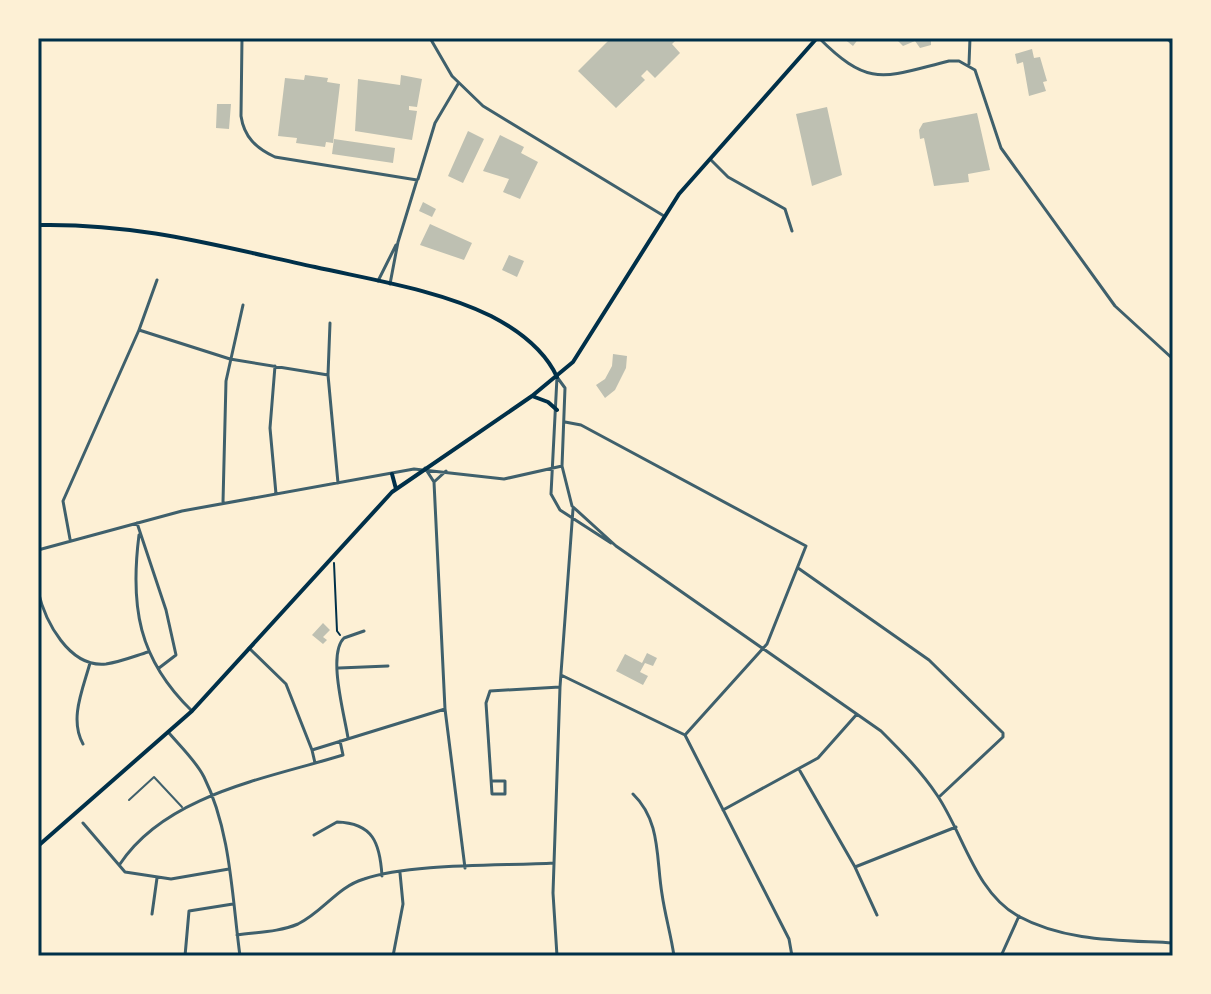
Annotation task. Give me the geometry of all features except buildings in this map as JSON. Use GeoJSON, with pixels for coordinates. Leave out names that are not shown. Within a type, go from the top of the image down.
{"type":"FeatureCollection","features":[{"type":"Feature","properties":{"kind":"main road"},"geometry":{"type":"LineString","coordinates":[[38,846],[192,711],[396,489],[532,396],[573,362],[664,216],[710,159],[818,38]]}},
{"type":"Feature","properties":{"kind":"main road"},"geometry":{"type":"LineString","coordinates":[[38,225],[135,228],[390,284],[475,309],[500,321],[533,344],[557,377]]}},
{"type":"Feature","properties":{"kind":"main road"},"geometry":{"type":"LineString","coordinates":[[532,396],[557,410]]}},
{"type":"Feature","properties":{"kind":"main road"},"geometry":{"type":"LineString","coordinates":[[392,474],[396,489]]}},
{"type":"Feature","properties":{"kind":"street"},"geometry":{"type":"LineString","coordinates":[[242,38],[241,116],[243,127],[255,146],[275,157],[417,180]]}},
{"type":"Feature","properties":{"kind":"street"},"geometry":{"type":"LineString","coordinates":[[430,38],[458,84],[492,112],[664,216]]}},
{"type":"Feature","properties":{"kind":"street"},"geometry":{"type":"LineString","coordinates":[[818,38],[851,67],[870,75],[887,76],[949,61],[969,64]]}},
{"type":"Feature","properties":{"kind":"street"},"geometry":{"type":"LineString","coordinates":[[970,38],[969,64],[980,78],[1001,148],[1115,306],[1173,359]]}},
{"type":"Feature","properties":{"kind":"street"},"geometry":{"type":"LineString","coordinates":[[390,284],[398,242],[435,123],[458,84]]}},
{"type":"Feature","properties":{"kind":"street"},"geometry":{"type":"LineString","coordinates":[[710,159],[728,177],[785,209],[792,231]]}},
{"type":"Feature","properties":{"kind":"street"},"geometry":{"type":"LineString","coordinates":[[378,281],[398,242]]}},
{"type":"Feature","properties":{"kind":"street"},"geometry":{"type":"LineString","coordinates":[[70,539],[63,501],[139,330],[157,280]]}},
{"type":"Feature","properties":{"kind":"street"},"geometry":{"type":"LineString","coordinates":[[223,502],[222,456],[230,359],[243,305]]}},
{"type":"Feature","properties":{"kind":"street"},"geometry":{"type":"LineString","coordinates":[[330,323],[328,375],[338,483]]}},
{"type":"Feature","properties":{"kind":"street"},"geometry":{"type":"LineString","coordinates":[[139,330],[230,359],[328,375]]}},
{"type":"Feature","properties":{"kind":"street"},"geometry":{"type":"LineString","coordinates":[[275,366],[270,428],[276,495]]}},
{"type":"Feature","properties":{"kind":"street"},"geometry":{"type":"LineString","coordinates":[[557,377],[551,494],[560,510],[616,546]]}},
{"type":"Feature","properties":{"kind":"street"},"geometry":{"type":"LineString","coordinates":[[557,377],[565,388],[562,466],[572,506],[560,687],[554,863],[557,956]]}},
{"type":"Feature","properties":{"kind":"street"},"geometry":{"type":"LineString","coordinates":[[565,422],[581,425],[806,546],[767,644],[760,648],[685,735]]}},
{"type":"Feature","properties":{"kind":"street"},"geometry":{"type":"LineString","coordinates":[[38,550],[70,539],[223,502],[425,468],[504,479],[562,466]]}},
{"type":"Feature","properties":{"kind":"street"},"geometry":{"type":"LineString","coordinates":[[425,468],[434,482],[445,709],[465,868]]}},
{"type":"Feature","properties":{"kind":"street"},"geometry":{"type":"LineString","coordinates":[[434,482],[447,470]]}},
{"type":"Feature","properties":{"kind":"street"},"geometry":{"type":"LineString","coordinates":[[572,506],[629,556],[857,714],[909,759],[939,797],[987,887],[1019,916],[1093,939],[1173,943]]}},
{"type":"Feature","properties":{"kind":"street"},"geometry":{"type":"LineString","coordinates":[[137,523],[166,610],[176,655],[159,668]]}},
{"type":"Feature","properties":{"kind":"street"},"geometry":{"type":"LineString","coordinates":[[139,535],[134,592],[137,621],[149,652],[192,711]]}},
{"type":"Feature","properties":{"kind":"street"},"geometry":{"type":"LineString","coordinates":[[798,568],[929,660],[1003,733],[1003,737],[939,797]]}},
{"type":"Feature","properties":{"kind":"street"},"geometry":{"type":"LineString","coordinates":[[38,591],[59,637],[90,663],[105,664],[149,652]]}},
{"type":"Feature","properties":{"kind":"street"},"geometry":{"type":"LineString","coordinates":[[348,738],[340,699],[337,652],[344,638],[364,631]]}},
{"type":"Feature","properties":{"kind":"street"},"geometry":{"type":"LineString","coordinates":[[249,648],[286,684],[315,764]]}},
{"type":"Feature","properties":{"kind":"street"},"geometry":{"type":"LineString","coordinates":[[83,744],[77,732],[76,718],[90,663]]}},
{"type":"Feature","properties":{"kind":"street"},"geometry":{"type":"LineString","coordinates":[[339,668],[388,666]]}},
{"type":"Feature","properties":{"kind":"street"},"geometry":{"type":"LineString","coordinates":[[561,675],[685,735],[789,939],[792,956]]}},
{"type":"Feature","properties":{"kind":"street"},"geometry":{"type":"LineString","coordinates":[[492,781],[505,781],[505,794],[492,794],[486,703],[490,691],[560,687]]}},
{"type":"Feature","properties":{"kind":"street"},"geometry":{"type":"LineString","coordinates":[[312,750],[445,709]]}},
{"type":"Feature","properties":{"kind":"street"},"geometry":{"type":"LineString","coordinates":[[723,810],[800,771],[830,749],[857,714]]}},
{"type":"Feature","properties":{"kind":"street"},"geometry":{"type":"LineString","coordinates":[[169,733],[204,777],[211,797],[229,869],[240,956]]}},
{"type":"Feature","properties":{"kind":"street"},"geometry":{"type":"LineString","coordinates":[[120,864],[142,839],[184,810],[211,797],[343,755],[340,741]]}},
{"type":"Feature","properties":{"kind":"street"},"geometry":{"type":"LineString","coordinates":[[800,771],[855,867],[877,915]]}},
{"type":"Feature","properties":{"kind":"street"},"geometry":{"type":"LineString","coordinates":[[633,794],[645,806],[656,836],[661,893],[674,956]]}},
{"type":"Feature","properties":{"kind":"street"},"geometry":{"type":"LineString","coordinates":[[314,835],[337,822],[365,827],[376,839],[382,876]]}},
{"type":"Feature","properties":{"kind":"street"},"geometry":{"type":"LineString","coordinates":[[83,823],[125,872],[171,879],[229,869]]}},
{"type":"Feature","properties":{"kind":"street"},"geometry":{"type":"LineString","coordinates":[[855,867],[956,827]]}},
{"type":"Feature","properties":{"kind":"street"},"geometry":{"type":"LineString","coordinates":[[237,935],[280,930],[300,923],[340,890],[365,878],[554,863]]}},
{"type":"Feature","properties":{"kind":"street"},"geometry":{"type":"LineString","coordinates":[[393,956],[403,904],[400,873]]}},
{"type":"Feature","properties":{"kind":"street"},"geometry":{"type":"LineString","coordinates":[[152,914],[157,877]]}},
{"type":"Feature","properties":{"kind":"street"},"geometry":{"type":"LineString","coordinates":[[185,956],[189,911],[233,904]]}},
{"type":"Feature","properties":{"kind":"street"},"geometry":{"type":"LineString","coordinates":[[1001,956],[1019,916]]}},
{"type":"Feature","properties":{"kind":"lane"},"geometry":{"type":"LineString","coordinates":[[129,800],[154,777],[184,810]]}},
{"type":"Feature","properties":{"kind":"path"},"geometry":{"type":"LineString","coordinates":[[334,553],[337,631],[344,638]]}},
{"type":"Feature","properties":{"kind":"railway"},"geometry":{"type":"LineString","coordinates":[[1166,38],[1173,45]]}}]}
